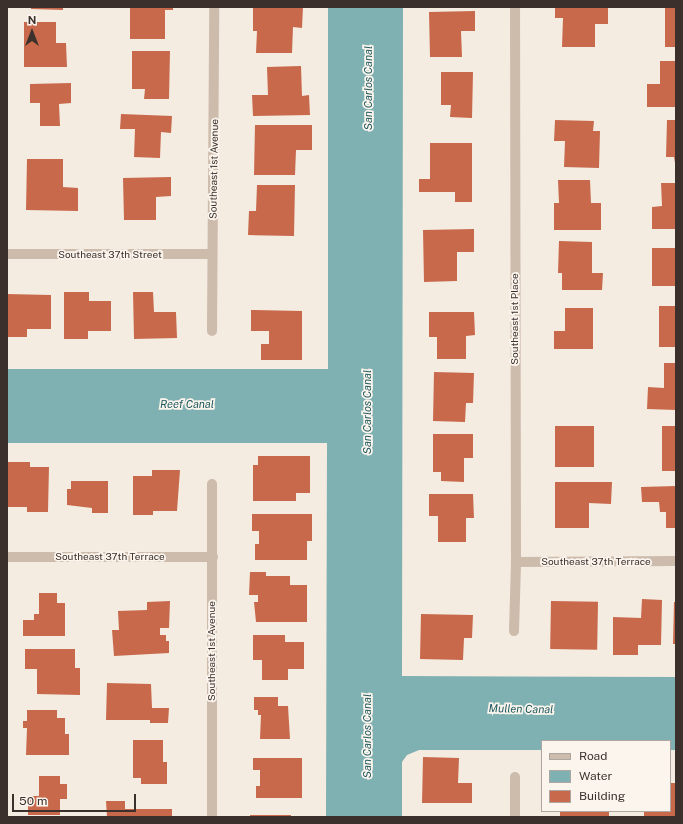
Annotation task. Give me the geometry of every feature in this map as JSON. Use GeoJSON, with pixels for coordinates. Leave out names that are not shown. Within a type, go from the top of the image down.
{"type":"FeatureCollection","features":[{"type":"Feature","properties":{"kind":"street","name":"Southeast 1st Avenue"},"geometry":{"type":"LineString","coordinates":[[212,331],[214,7]]}},
{"type":"Feature","properties":{"kind":"street","name":"Southeast 1st Place"},"geometry":{"type":"LineString","coordinates":[[514,632],[516,562],[515,7]]}},
{"type":"Feature","properties":{"kind":"street","name":"Southeast 37th Street"},"geometry":{"type":"LineString","coordinates":[[7,254],[212,254]]}},
{"type":"Feature","properties":{"kind":"street","name":"Southeast 1st Avenue"},"geometry":{"type":"LineString","coordinates":[[212,484],[212,817]]}},
{"type":"Feature","properties":{"kind":"street","name":"Southeast 37th Terrace"},"geometry":{"type":"LineString","coordinates":[[7,557],[213,557]]}},
{"type":"Feature","properties":{"kind":"street","name":"Southeast 37th Terrace"},"geometry":{"type":"LineString","coordinates":[[516,562],[676,561]]}},
{"type":"Feature","properties":{"kind":"street"},"geometry":{"type":"LineString","coordinates":[[515,777],[515,817]]}},
{"type":"Feature","properties":{"kind":"water"},"geometry":{"type":"Polygon","coordinates":[[[328,7],[403,7],[402,676],[676,677],[676,750],[671,750],[671,740],[541,740],[541,750],[419,750],[407,755],[402,762],[402,817],[326,817],[327,443],[7,443],[7,369],[328,369],[328,7]]]}},
{"type":"Feature","properties":{"kind":"building"},"geometry":{"type":"Polygon","coordinates":[[[31,7],[63,7],[63,10],[31,9],[31,7]]]}},
{"type":"Feature","properties":{"kind":"building"},"geometry":{"type":"Polygon","coordinates":[[[130,7],[173,7],[173,10],[165,10],[165,39],[130,39],[130,7]]]}},
{"type":"Feature","properties":{"kind":"building"},"geometry":{"type":"Polygon","coordinates":[[[253,7],[303,7],[302,28],[293,27],[292,53],[256,53],[257,31],[253,31],[253,7]]]}},
{"type":"Feature","properties":{"kind":"building"},"geometry":{"type":"Polygon","coordinates":[[[555,7],[608,7],[608,24],[595,24],[595,47],[562,47],[563,18],[555,18],[555,7]]]}},
{"type":"Feature","properties":{"kind":"building"},"geometry":{"type":"Polygon","coordinates":[[[665,7],[676,7],[676,47],[665,47],[665,7]]]}},
{"type":"Feature","properties":{"kind":"building"},"geometry":{"type":"Polygon","coordinates":[[[475,11],[475,31],[461,31],[462,57],[430,57],[429,12],[475,11]]]}},
{"type":"Feature","properties":{"kind":"building"},"geometry":{"type":"Polygon","coordinates":[[[24,22],[56,22],[56,43],[66,43],[67,67],[24,67],[24,22]]]}},
{"type":"Feature","properties":{"kind":"building"},"geometry":{"type":"Polygon","coordinates":[[[132,51],[170,51],[169,99],[144,99],[145,89],[132,89],[132,51]]]}},
{"type":"Feature","properties":{"kind":"building"},"geometry":{"type":"Polygon","coordinates":[[[660,61],[676,61],[676,107],[647,107],[647,84],[660,84],[660,61]]]}},
{"type":"Feature","properties":{"kind":"building"},"geometry":{"type":"Polygon","coordinates":[[[301,66],[302,96],[309,95],[310,115],[253,116],[252,95],[268,95],[267,67],[301,66]]]}},
{"type":"Feature","properties":{"kind":"building"},"geometry":{"type":"Polygon","coordinates":[[[441,72],[473,72],[472,118],[450,117],[451,105],[441,105],[441,72]]]}},
{"type":"Feature","properties":{"kind":"building"},"geometry":{"type":"Polygon","coordinates":[[[71,83],[71,103],[59,104],[60,126],[40,126],[40,103],[30,103],[30,84],[71,83]]]}},
{"type":"Feature","properties":{"kind":"building"},"geometry":{"type":"Polygon","coordinates":[[[121,114],[172,116],[171,133],[161,132],[160,158],[134,157],[135,129],[120,129],[121,114]]]}},
{"type":"Feature","properties":{"kind":"building"},"geometry":{"type":"Polygon","coordinates":[[[555,120],[594,121],[593,131],[600,131],[599,168],[564,167],[565,141],[554,141],[555,120]]]}},
{"type":"Feature","properties":{"kind":"building"},"geometry":{"type":"Polygon","coordinates":[[[667,120],[676,120],[676,169],[674,157],[666,157],[667,120]]]}},
{"type":"Feature","properties":{"kind":"building"},"geometry":{"type":"Polygon","coordinates":[[[255,125],[312,125],[312,150],[296,150],[295,175],[254,175],[255,125]]]}},
{"type":"Feature","properties":{"kind":"building"},"geometry":{"type":"Polygon","coordinates":[[[430,143],[472,143],[472,202],[455,202],[455,192],[419,192],[419,179],[430,179],[430,143]]]}},
{"type":"Feature","properties":{"kind":"building"},"geometry":{"type":"Polygon","coordinates":[[[27,159],[63,159],[63,187],[78,188],[78,211],[26,210],[27,159]]]}},
{"type":"Feature","properties":{"kind":"building"},"geometry":{"type":"Polygon","coordinates":[[[171,177],[171,196],[156,197],[156,220],[124,220],[123,178],[171,177]]]}},
{"type":"Feature","properties":{"kind":"building"},"geometry":{"type":"Polygon","coordinates":[[[558,180],[590,180],[591,203],[601,203],[601,230],[554,230],[554,203],[559,203],[558,180]]]}},
{"type":"Feature","properties":{"kind":"building"},"geometry":{"type":"Polygon","coordinates":[[[661,183],[676,183],[676,229],[652,229],[652,207],[662,206],[661,183]]]}},
{"type":"Feature","properties":{"kind":"building"},"geometry":{"type":"Polygon","coordinates":[[[257,185],[295,185],[294,236],[248,235],[249,211],[256,211],[257,185]]]}},
{"type":"Feature","properties":{"kind":"building"},"geometry":{"type":"Polygon","coordinates":[[[474,229],[474,252],[457,252],[457,281],[424,282],[423,230],[474,229]]]}},
{"type":"Feature","properties":{"kind":"building"},"geometry":{"type":"Polygon","coordinates":[[[559,241],[592,242],[592,273],[603,273],[602,290],[562,290],[562,273],[558,273],[559,241]]]}},
{"type":"Feature","properties":{"kind":"building"},"geometry":{"type":"Polygon","coordinates":[[[652,248],[676,248],[676,286],[652,286],[652,248]]]}},
{"type":"Feature","properties":{"kind":"building"},"geometry":{"type":"Polygon","coordinates":[[[64,292],[89,292],[89,301],[111,301],[111,331],[88,331],[88,339],[64,339],[64,292]]]}},
{"type":"Feature","properties":{"kind":"building"},"geometry":{"type":"Polygon","coordinates":[[[133,292],[153,292],[154,312],[176,312],[177,338],[134,339],[133,292]]]}},
{"type":"Feature","properties":{"kind":"building"},"geometry":{"type":"Polygon","coordinates":[[[7,294],[51,295],[51,329],[27,329],[27,337],[7,337],[7,294]]]}},
{"type":"Feature","properties":{"kind":"building"},"geometry":{"type":"Polygon","coordinates":[[[659,306],[676,306],[676,347],[659,347],[659,306]]]}},
{"type":"Feature","properties":{"kind":"building"},"geometry":{"type":"Polygon","coordinates":[[[565,308],[593,308],[593,349],[554,349],[554,331],[565,331],[565,308]]]}},
{"type":"Feature","properties":{"kind":"building"},"geometry":{"type":"Polygon","coordinates":[[[251,310],[302,311],[302,360],[261,360],[261,344],[269,344],[269,331],[251,331],[251,310]]]}},
{"type":"Feature","properties":{"kind":"building"},"geometry":{"type":"Polygon","coordinates":[[[429,312],[474,312],[475,335],[466,336],[466,359],[437,359],[437,337],[429,337],[429,312]]]}},
{"type":"Feature","properties":{"kind":"building"},"geometry":{"type":"Polygon","coordinates":[[[664,363],[676,363],[676,410],[647,409],[648,387],[664,388],[664,363]]]}},
{"type":"Feature","properties":{"kind":"building"},"geometry":{"type":"Polygon","coordinates":[[[434,372],[474,373],[473,403],[466,403],[465,422],[433,421],[434,372]]]}},
{"type":"Feature","properties":{"kind":"building"},"geometry":{"type":"Polygon","coordinates":[[[555,426],[594,426],[594,467],[555,467],[555,426]]]}},
{"type":"Feature","properties":{"kind":"building"},"geometry":{"type":"Polygon","coordinates":[[[662,426],[676,426],[676,471],[662,471],[662,426]]]}},
{"type":"Feature","properties":{"kind":"building"},"geometry":{"type":"Polygon","coordinates":[[[433,434],[473,434],[473,458],[464,458],[464,482],[441,481],[441,472],[433,472],[433,434]]]}},
{"type":"Feature","properties":{"kind":"building"},"geometry":{"type":"Polygon","coordinates":[[[258,456],[310,456],[310,493],[296,493],[296,501],[253,501],[253,465],[258,465],[258,456]]]}},
{"type":"Feature","properties":{"kind":"building"},"geometry":{"type":"Polygon","coordinates":[[[7,462],[30,462],[30,467],[49,467],[48,512],[27,512],[27,507],[7,507],[7,462]]]}},
{"type":"Feature","properties":{"kind":"building"},"geometry":{"type":"Polygon","coordinates":[[[152,470],[180,470],[177,511],[153,511],[153,515],[133,515],[133,476],[152,476],[152,470]]]}},
{"type":"Feature","properties":{"kind":"building"},"geometry":{"type":"Polygon","coordinates":[[[71,481],[108,481],[108,513],[92,513],[92,508],[67,505],[67,489],[71,489],[71,481]]]}},
{"type":"Feature","properties":{"kind":"building"},"geometry":{"type":"Polygon","coordinates":[[[555,482],[612,482],[611,504],[589,503],[589,528],[555,528],[555,482]]]}},
{"type":"Feature","properties":{"kind":"building"},"geometry":{"type":"Polygon","coordinates":[[[676,486],[676,528],[666,528],[666,512],[660,512],[659,502],[642,502],[641,487],[676,486]]]}},
{"type":"Feature","properties":{"kind":"building"},"geometry":{"type":"Polygon","coordinates":[[[429,494],[473,494],[474,518],[466,518],[466,542],[438,542],[438,516],[429,516],[429,494]]]}},
{"type":"Feature","properties":{"kind":"building"},"geometry":{"type":"Polygon","coordinates":[[[252,514],[312,514],[312,541],[307,541],[307,560],[255,560],[255,544],[259,544],[259,531],[252,531],[252,514]]]}},
{"type":"Feature","properties":{"kind":"building"},"geometry":{"type":"Polygon","coordinates":[[[250,572],[266,572],[266,576],[290,576],[290,585],[307,585],[307,622],[256,622],[254,602],[258,602],[258,595],[249,595],[250,572]]]}},
{"type":"Feature","properties":{"kind":"building"},"geometry":{"type":"Polygon","coordinates":[[[39,593],[57,593],[57,603],[65,603],[65,636],[23,636],[23,620],[34,620],[34,614],[39,614],[39,593]]]}},
{"type":"Feature","properties":{"kind":"building"},"geometry":{"type":"Polygon","coordinates":[[[642,599],[662,600],[661,645],[638,645],[638,655],[613,655],[613,617],[641,618],[642,599]]]}},
{"type":"Feature","properties":{"kind":"building"},"geometry":{"type":"Polygon","coordinates":[[[170,601],[169,628],[160,628],[160,635],[166,635],[166,641],[169,641],[169,653],[114,656],[112,630],[119,630],[118,611],[147,610],[147,602],[170,601]]]}},
{"type":"Feature","properties":{"kind":"building"},"geometry":{"type":"Polygon","coordinates":[[[551,601],[598,602],[597,650],[550,649],[551,601]]]}},
{"type":"Feature","properties":{"kind":"building"},"geometry":{"type":"Polygon","coordinates":[[[674,602],[676,602],[676,644],[673,644],[674,602]]]}},
{"type":"Feature","properties":{"kind":"building"},"geometry":{"type":"Polygon","coordinates":[[[421,614],[473,615],[472,638],[464,638],[463,660],[420,659],[421,614]]]}},
{"type":"Feature","properties":{"kind":"building"},"geometry":{"type":"Polygon","coordinates":[[[253,635],[285,635],[285,642],[304,642],[304,669],[288,669],[288,680],[262,680],[262,660],[253,660],[253,635]]]}},
{"type":"Feature","properties":{"kind":"building"},"geometry":{"type":"Polygon","coordinates":[[[25,649],[75,649],[75,668],[80,668],[80,695],[37,694],[37,669],[25,669],[25,649]]]}},
{"type":"Feature","properties":{"kind":"building"},"geometry":{"type":"Polygon","coordinates":[[[107,683],[151,684],[152,708],[169,708],[168,723],[150,723],[150,720],[106,720],[107,683]]]}},
{"type":"Feature","properties":{"kind":"building"},"geometry":{"type":"Polygon","coordinates":[[[254,697],[278,697],[278,706],[288,706],[290,739],[260,739],[261,715],[258,715],[258,710],[254,710],[254,697]]]}},
{"type":"Feature","properties":{"kind":"building"},"geometry":{"type":"Polygon","coordinates":[[[27,710],[57,710],[57,718],[65,718],[65,734],[69,734],[69,755],[26,755],[27,728],[23,728],[23,721],[27,721],[27,710]]]}},
{"type":"Feature","properties":{"kind":"building"},"geometry":{"type":"Polygon","coordinates":[[[133,740],[163,740],[163,762],[167,762],[167,784],[141,784],[141,778],[133,778],[133,740]]]}},
{"type":"Feature","properties":{"kind":"building"},"geometry":{"type":"Polygon","coordinates":[[[423,757],[459,758],[458,783],[472,783],[472,803],[422,803],[423,757]]]}},
{"type":"Feature","properties":{"kind":"building"},"geometry":{"type":"Polygon","coordinates":[[[253,758],[302,758],[302,798],[256,798],[256,786],[260,786],[260,770],[253,770],[253,758]]]}},
{"type":"Feature","properties":{"kind":"building"},"geometry":{"type":"Polygon","coordinates":[[[39,776],[60,776],[60,784],[67,784],[67,799],[60,799],[60,815],[28,815],[28,796],[39,796],[39,776]]]}},
{"type":"Feature","properties":{"kind":"building"},"geometry":{"type":"Polygon","coordinates":[[[671,783],[676,783],[676,817],[644,817],[644,812],[671,812],[671,783]]]}},
{"type":"Feature","properties":{"kind":"building"},"geometry":{"type":"Polygon","coordinates":[[[106,801],[125,801],[125,809],[172,809],[172,817],[107,817],[106,801]]]}},
{"type":"Feature","properties":{"kind":"building"},"geometry":{"type":"Polygon","coordinates":[[[560,812],[609,812],[609,817],[560,817],[560,812]]]}},
{"type":"Feature","properties":{"kind":"building"},"geometry":{"type":"Polygon","coordinates":[[[250,815],[291,815],[291,817],[250,817],[250,815]]]}},
{"type":"Feature","properties":{"kind":"water label","name":"San Carlos Canal"},"geometry":{"type":"Point","coordinates":[368,88]}},
{"type":"Feature","properties":{"kind":"water label","name":"Reef Canal"},"geometry":{"type":"Point","coordinates":[187,404]}},
{"type":"Feature","properties":{"kind":"water label","name":"San Carlos Canal"},"geometry":{"type":"Point","coordinates":[367,412]}},
{"type":"Feature","properties":{"kind":"water label","name":"Mullen Canal"},"geometry":{"type":"Point","coordinates":[521,709]}},
{"type":"Feature","properties":{"kind":"water label","name":"San Carlos Canal"},"geometry":{"type":"Point","coordinates":[367,736]}}]}
